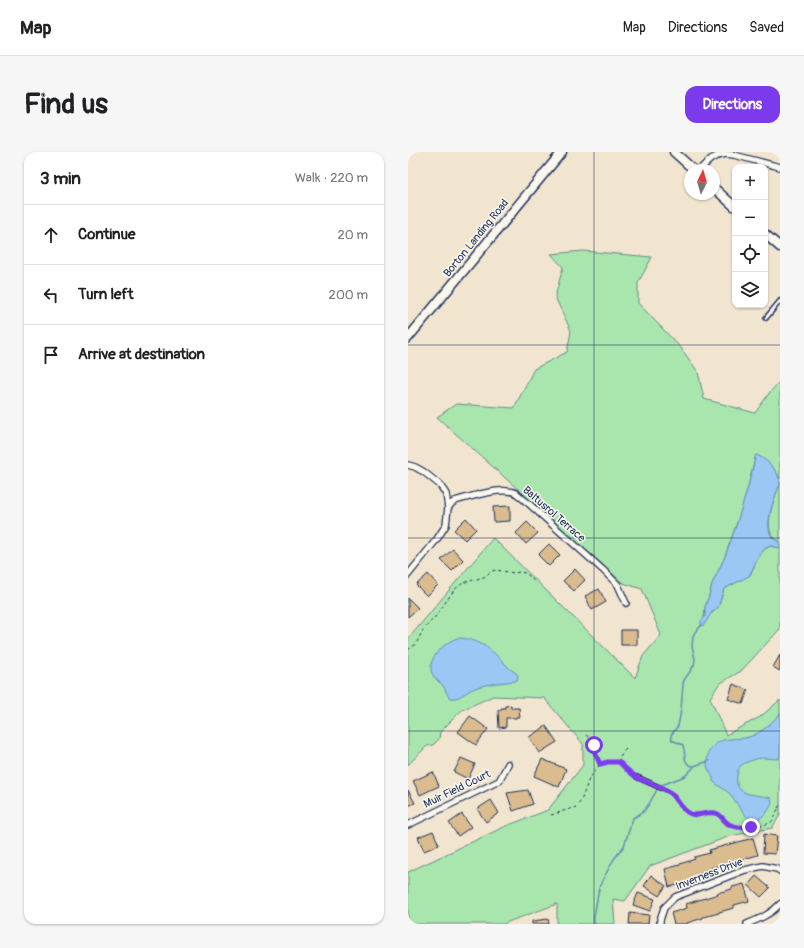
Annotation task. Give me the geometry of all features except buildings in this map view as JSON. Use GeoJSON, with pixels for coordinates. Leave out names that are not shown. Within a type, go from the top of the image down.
{"type":"FeatureCollection","features":[{"type":"Feature","properties":{"kind":"street","name":"Borton Landing Road"},"geometry":{"type":"LineString","coordinates":[[408,338],[562,152]]}},
{"type":"Feature","properties":{"kind":"street"},"geometry":{"type":"LineString","coordinates":[[674,152],[687,164]]}},
{"type":"Feature","properties":{"kind":"street"},"geometry":{"type":"LineString","coordinates":[[706,164],[717,156],[726,154],[780,168]]}},
{"type":"Feature","properties":{"kind":"street"},"geometry":{"type":"LineString","coordinates":[[720,193],[732,204]]}},
{"type":"Feature","properties":{"kind":"street"},"geometry":{"type":"LineString","coordinates":[[767,236],[780,247]]}},
{"type":"Feature","properties":{"kind":"street"},"geometry":{"type":"LineString","coordinates":[[408,465],[424,472],[440,485],[446,494],[448,508],[446,525],[437,539],[408,574]]}},
{"type":"Feature","properties":{"kind":"street","name":"Baltusrol Terrace"},"geometry":{"type":"LineString","coordinates":[[448,508],[456,501],[497,491],[510,491],[516,494],[586,554],[618,585],[626,603]]}},
{"type":"Feature","properties":{"kind":"street","name":"Muir Field Court"},"geometry":{"type":"LineString","coordinates":[[408,825],[499,781],[508,764]]}},
{"type":"Feature","properties":{"kind":"street","name":"Inverness Drive"},"geometry":{"type":"LineString","coordinates":[[660,924],[664,908],[675,897],[745,870],[763,866],[780,871]]}},
{"type":"Feature","properties":{"kind":"street"},"geometry":{"type":"LineString","coordinates":[[747,924],[760,919],[776,909],[780,904]]}},
{"type":"Feature","properties":{"kind":"lane"},"geometry":{"type":"LineString","coordinates":[[766,318],[780,301]]}},
{"type":"Feature","properties":{"kind":"lane"},"geometry":{"type":"LineString","coordinates":[[637,777],[661,788]]}},
{"type":"Feature","properties":{"kind":"path"},"geometry":{"type":"LineString","coordinates":[[408,650],[416,644],[423,630],[436,616],[454,590],[463,583],[484,577],[496,570],[514,574],[525,572],[534,581]]}},
{"type":"Feature","properties":{"kind":"path"},"geometry":{"type":"LineString","coordinates":[[586,735],[593,741],[594,750],[600,764]]}},
{"type":"Feature","properties":{"kind":"path"},"geometry":{"type":"LineString","coordinates":[[619,762],[622,753],[626,749]]}},
{"type":"Feature","properties":{"kind":"path"},"geometry":{"type":"LineString","coordinates":[[551,815],[576,806],[580,801],[589,779],[600,764],[619,762],[637,777]]}},
{"type":"Feature","properties":{"kind":"path"},"geometry":{"type":"LineString","coordinates":[[661,788],[670,793],[690,814],[715,813],[727,823],[735,826],[751,827],[769,823],[774,818],[780,806]]}},
{"type":"Feature","properties":{"kind":"green space"},"geometry":{"type":"Polygon","coordinates":[[[583,251],[652,257],[638,283],[638,303],[681,348],[698,372],[704,399],[755,413],[780,381],[780,479],[774,469],[766,461],[759,456],[755,458],[740,514],[724,559],[712,584],[705,607],[704,618],[716,609],[720,603],[724,589],[750,575],[759,556],[765,549],[770,546],[780,548],[780,629],[741,671],[719,684],[710,698],[726,735],[760,717],[780,700],[780,815],[772,828],[730,836],[650,866],[625,901],[613,899],[615,924],[557,924],[557,904],[505,924],[408,924],[408,872],[506,826],[548,810],[583,765],[583,744],[544,698],[493,696],[462,710],[440,732],[439,739],[433,745],[427,746],[408,765],[408,639],[493,538],[635,678],[643,656],[661,635],[642,589],[623,583],[437,417],[456,404],[514,408],[534,369],[567,352],[571,331],[555,297],[563,267],[551,254],[583,251]]]}},
{"type":"Feature","properties":{"kind":"green space"},"geometry":{"type":"Polygon","coordinates":[[[780,482],[780,543],[773,537],[769,525],[771,510],[780,482]]]}},
{"type":"Feature","properties":{"kind":"water"},"geometry":{"type":"Polygon","coordinates":[[[756,455],[764,459],[772,466],[778,475],[780,484],[771,510],[769,525],[772,537],[780,543],[780,548],[771,546],[767,547],[760,554],[749,576],[724,589],[718,608],[712,612],[704,625],[701,626],[701,621],[705,617],[705,607],[712,584],[724,559],[736,526],[756,455]]]}},
{"type":"Feature","properties":{"kind":"water"},"geometry":{"type":"Polygon","coordinates":[[[457,638],[473,640],[486,646],[518,675],[517,680],[478,687],[459,697],[450,698],[444,687],[433,675],[431,667],[434,656],[438,651],[457,638]]]}},
{"type":"Feature","properties":{"kind":"water"},"geometry":{"type":"Polygon","coordinates":[[[780,713],[780,756],[778,759],[760,758],[745,763],[738,770],[737,784],[741,790],[747,793],[771,798],[772,800],[770,807],[762,817],[752,820],[743,812],[730,794],[713,781],[707,766],[708,753],[716,743],[720,741],[747,738],[758,733],[770,724],[780,713]]]}},
{"type":"Feature","properties":{"kind":"waterway"},"geometry":{"type":"LineString","coordinates":[[702,625],[693,636],[692,646],[695,659],[694,665],[684,680],[678,726],[671,735],[672,740],[683,745],[685,758],[688,764],[694,766],[709,761]]}},
{"type":"Feature","properties":{"kind":"waterway"},"geometry":{"type":"LineString","coordinates":[[596,924],[594,922],[594,917],[599,888],[614,859],[624,846],[633,818],[643,812],[659,786],[685,776],[694,767]]}},
{"type":"Feature","properties":{"kind":"route"},"geometry":{"type":"LineString","coordinates":[[594,745],[595,754],[600,764],[605,762],[619,762],[637,777],[670,793],[690,814],[694,815],[712,812],[720,816],[724,821],[731,825],[746,828],[751,827]]}}]}
